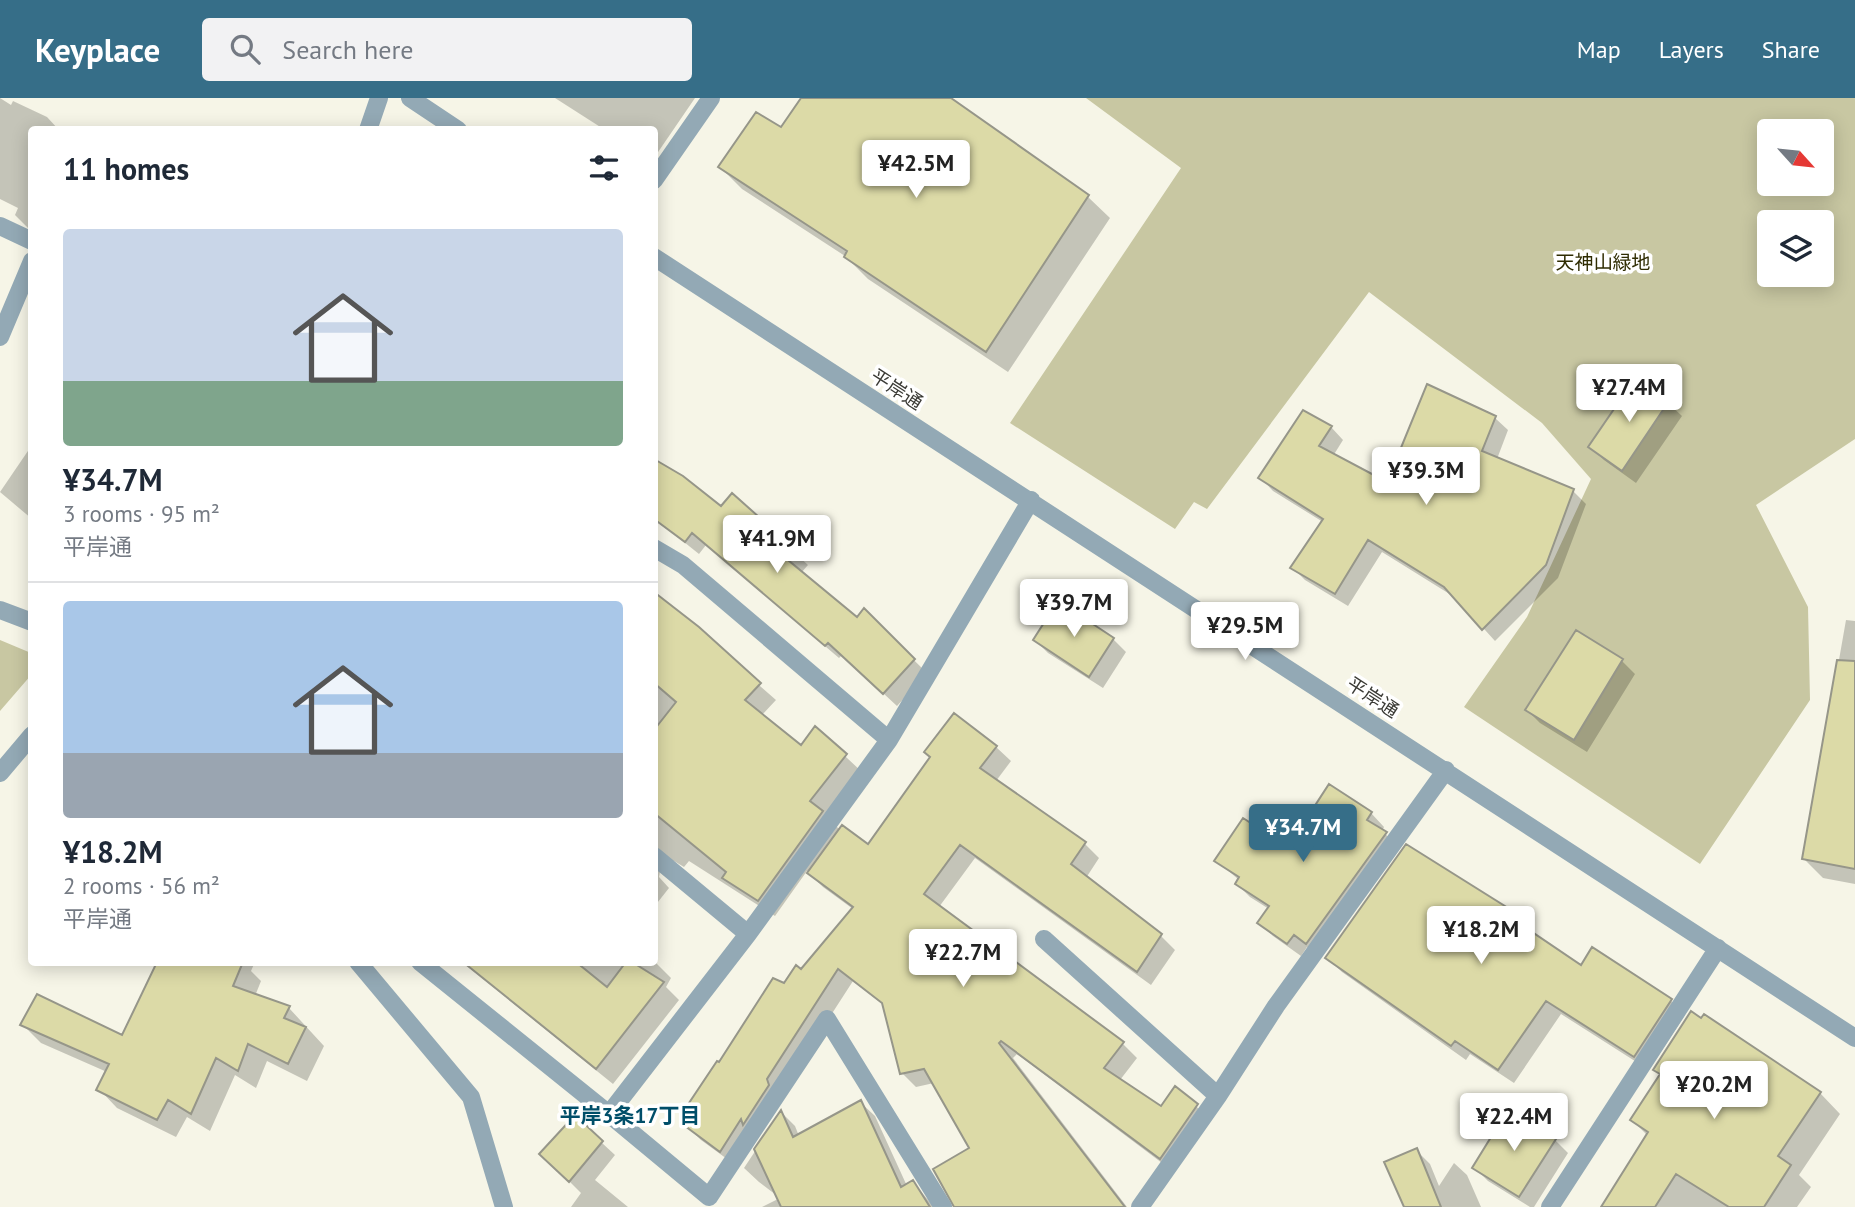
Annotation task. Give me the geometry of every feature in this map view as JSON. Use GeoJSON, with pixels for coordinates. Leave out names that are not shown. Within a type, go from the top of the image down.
{"type":"FeatureCollection","features":[{"type":"Feature","properties":{"kind":"street"},"geometry":{"type":"LineString","coordinates":[[369,126],[379,98]]}},
{"type":"Feature","properties":{"kind":"street"},"geometry":{"type":"LineString","coordinates":[[410,98],[452,126]]}},
{"type":"Feature","properties":{"kind":"street"},"geometry":{"type":"LineString","coordinates":[[658,174],[710,98]]}},
{"type":"Feature","properties":{"kind":"street"},"geometry":{"type":"LineString","coordinates":[[0,226],[28,239]]}},
{"type":"Feature","properties":{"kind":"street","name":"平岸通"},"geometry":{"type":"LineString","coordinates":[[658,260],[1855,1038]]}},
{"type":"Feature","properties":{"kind":"street"},"geometry":{"type":"LineString","coordinates":[[0,337],[28,270]]}},
{"type":"Feature","properties":{"kind":"street"},"geometry":{"type":"LineString","coordinates":[[609,1114],[748,934],[889,740],[1031,500]]}},
{"type":"Feature","properties":{"kind":"street"},"geometry":{"type":"LineString","coordinates":[[658,550],[683,565],[889,740]]}},
{"type":"Feature","properties":{"kind":"street"},"geometry":{"type":"LineString","coordinates":[[0,610],[28,620]]}},
{"type":"Feature","properties":{"kind":"street"},"geometry":{"type":"LineString","coordinates":[[0,773],[28,740]]}},
{"type":"Feature","properties":{"kind":"street"},"geometry":{"type":"LineString","coordinates":[[1140,1207],[1218,1096],[1276,1006],[1446,770]]}},
{"type":"Feature","properties":{"kind":"street"},"geometry":{"type":"LineString","coordinates":[[658,859],[748,934]]}},
{"type":"Feature","properties":{"kind":"street"},"geometry":{"type":"LineString","coordinates":[[1044,939],[1218,1096]]}},
{"type":"Feature","properties":{"kind":"street"},"geometry":{"type":"LineString","coordinates":[[1550,1207],[1718,948]]}},
{"type":"Feature","properties":{"kind":"street"},"geometry":{"type":"LineString","coordinates":[[361,966],[471,1097],[505,1207]]}},
{"type":"Feature","properties":{"kind":"street"},"geometry":{"type":"LineString","coordinates":[[424,966],[709,1197],[827,1019],[943,1207]]}},
{"type":"Feature","properties":{"kind":"green space","name":"天神山緑地"},"geometry":{"type":"Polygon","coordinates":[[[1086,98],[1855,98],[1855,439],[1756,505],[1808,607],[1810,700],[1700,864],[1464,707],[1527,617],[1591,479],[1542,423],[1369,292],[1207,509],[1194,502],[1175,529],[1010,423],[1181,168],[1086,98]]]}},
{"type":"Feature","properties":{"kind":"green space"},"geometry":{"type":"Polygon","coordinates":[[[0,640],[28,652],[28,679],[0,711],[0,640]]]}},
{"type":"Feature","properties":{"kind":"building"},"geometry":{"type":"Polygon","coordinates":[[[801,98],[951,98],[1089,195],[986,352],[844,257],[847,251],[718,167],[756,112],[781,127],[801,98]]]}},
{"type":"Feature","properties":{"kind":"building"},"geometry":{"type":"Polygon","coordinates":[[[1636,377],[1669,401],[1622,471],[1588,447],[1636,377]]]}},
{"type":"Feature","properties":{"kind":"building"},"geometry":{"type":"Polygon","coordinates":[[[1427,384],[1496,416],[1482,451],[1574,489],[1546,565],[1482,630],[1444,587],[1368,540],[1335,594],[1290,568],[1323,519],[1258,478],[1303,410],[1332,426],[1319,446],[1387,482],[1427,384]]]}},
{"type":"Feature","properties":{"kind":"building"},"geometry":{"type":"Polygon","coordinates":[[[658,461],[683,476],[721,506],[732,493],[796,550],[788,560],[857,617],[864,608],[915,659],[883,694],[828,643],[825,646],[692,533],[685,542],[658,522],[658,461]]]}},
{"type":"Feature","properties":{"kind":"building"},"geometry":{"type":"Polygon","coordinates":[[[658,595],[699,627],[761,683],[745,700],[801,745],[815,726],[847,754],[810,801],[823,811],[758,901],[722,878],[726,872],[658,816],[658,725],[676,702],[658,686],[658,595]]]}},
{"type":"Feature","properties":{"kind":"building"},"geometry":{"type":"Polygon","coordinates":[[[1058,601],[1114,638],[1089,677],[1033,640],[1058,601]]]}},
{"type":"Feature","properties":{"kind":"building"},"geometry":{"type":"Polygon","coordinates":[[[1576,630],[1623,659],[1574,740],[1525,710],[1576,630]]]}},
{"type":"Feature","properties":{"kind":"building"},"geometry":{"type":"Polygon","coordinates":[[[1837,660],[1855,661],[1855,869],[1802,859],[1837,660]]]}},
{"type":"Feature","properties":{"kind":"building"},"geometry":{"type":"Polygon","coordinates":[[[954,713],[997,746],[980,768],[1086,842],[1071,864],[1162,934],[1137,972],[960,845],[924,894],[1124,1042],[1104,1068],[1161,1106],[1175,1086],[1198,1104],[1160,1159],[1001,1041],[999,1043],[1125,1207],[954,1207],[933,1169],[969,1148],[924,1069],[900,1074],[882,1003],[838,969],[767,1079],[769,1085],[743,1125],[741,1119],[720,1152],[685,1126],[697,1108],[689,1103],[773,978],[784,983],[796,965],[801,969],[853,907],[807,873],[842,825],[868,844],[930,757],[924,752],[954,713]]]}},
{"type":"Feature","properties":{"kind":"building"},"geometry":{"type":"Polygon","coordinates":[[[1329,784],[1372,812],[1367,820],[1387,832],[1306,944],[1294,935],[1287,944],[1257,923],[1269,906],[1235,884],[1239,877],[1214,861],[1243,818],[1288,847],[1329,784]]]}},
{"type":"Feature","properties":{"kind":"building"},"geometry":{"type":"Polygon","coordinates":[[[1406,844],[1508,908],[1504,913],[1581,965],[1592,947],[1672,999],[1634,1057],[1546,1001],[1498,1070],[1455,1041],[1451,1046],[1325,958],[1406,844]]]}},
{"type":"Feature","properties":{"kind":"building"},"geometry":{"type":"Polygon","coordinates":[[[155,966],[241,966],[233,986],[290,1006],[284,1018],[306,1027],[288,1064],[248,1044],[238,1071],[216,1058],[191,1114],[168,1100],[157,1120],[96,1090],[109,1064],[20,1025],[37,994],[122,1035],[155,966]]]}},
{"type":"Feature","properties":{"kind":"building"},"geometry":{"type":"Polygon","coordinates":[[[468,966],[581,966],[607,987],[623,966],[638,966],[664,982],[596,1069],[468,966]]]}},
{"type":"Feature","properties":{"kind":"building"},"geometry":{"type":"Polygon","coordinates":[[[1691,1011],[1701,1018],[1704,1014],[1821,1092],[1778,1156],[1791,1165],[1764,1207],[1729,1207],[1676,1174],[1655,1207],[1601,1207],[1648,1132],[1630,1120],[1660,1074],[1653,1070],[1691,1011]]]}},
{"type":"Feature","properties":{"kind":"building"},"geometry":{"type":"Polygon","coordinates":[[[861,1100],[901,1187],[913,1180],[930,1207],[781,1207],[754,1149],[781,1110],[793,1137],[861,1100]]]}},
{"type":"Feature","properties":{"kind":"building"},"geometry":{"type":"Polygon","coordinates":[[[1509,1108],[1556,1139],[1519,1197],[1472,1168],[1509,1108]]]}},
{"type":"Feature","properties":{"kind":"building"},"geometry":{"type":"Polygon","coordinates":[[[575,1115],[603,1141],[569,1182],[539,1154],[575,1115]]]}},
{"type":"Feature","properties":{"kind":"building"},"geometry":{"type":"Polygon","coordinates":[[[1417,1148],[1441,1207],[1404,1207],[1384,1162],[1417,1148]]]}},
{"type":"Feature","properties":{"kind":"district","name":"平岸3条17丁目"},"geometry":{"type":"Point","coordinates":[630,1115]}}]}
